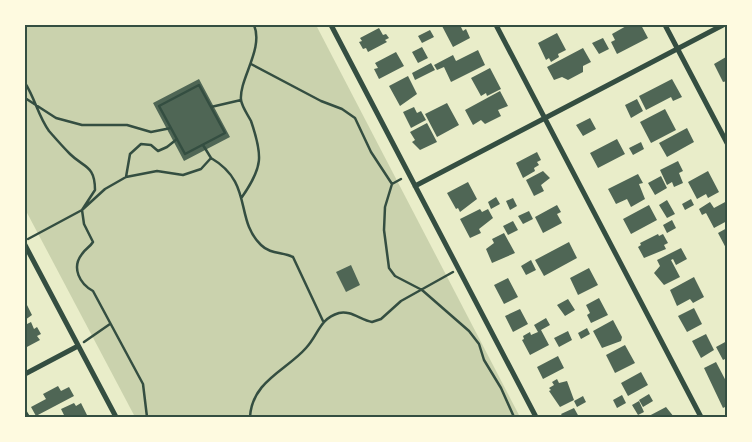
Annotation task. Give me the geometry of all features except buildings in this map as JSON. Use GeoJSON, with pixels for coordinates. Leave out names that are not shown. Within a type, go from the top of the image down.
{"type":"FeatureCollection","features":[{"type":"Feature","properties":{"kind":"street"},"geometry":{"type":"LineString","coordinates":[[331,25],[536,417]]}},
{"type":"Feature","properties":{"kind":"street"},"geometry":{"type":"LineString","coordinates":[[496,25],[701,417]]}},
{"type":"Feature","properties":{"kind":"street"},"geometry":{"type":"LineString","coordinates":[[665,25],[727,143]]}},
{"type":"Feature","properties":{"kind":"street"},"geometry":{"type":"LineString","coordinates":[[415,186],[723,25]]}},
{"type":"Feature","properties":{"kind":"street"},"geometry":{"type":"LineString","coordinates":[[25,245],[116,417]]}},
{"type":"Feature","properties":{"kind":"street"},"geometry":{"type":"LineString","coordinates":[[25,374],[78,346]]}},
{"type":"Feature","properties":{"kind":"lane"},"geometry":{"type":"LineString","coordinates":[[25,412],[28,417]]}},
{"type":"Feature","properties":{"kind":"path"},"geometry":{"type":"LineString","coordinates":[[242,197],[259,170],[260,159],[250,121],[241,100],[252,64],[256,30],[254,25]]}},
{"type":"Feature","properties":{"kind":"path"},"geometry":{"type":"LineString","coordinates":[[252,64],[321,101],[342,109],[354,118],[371,152],[392,184],[385,207],[384,230],[389,268],[401,281],[422,290],[469,331],[479,344],[484,360],[502,388],[514,417]]}},
{"type":"Feature","properties":{"kind":"path"},"geometry":{"type":"LineString","coordinates":[[25,83],[40,118],[50,132],[72,156],[88,166],[93,175],[95,190],[82,210],[84,224],[93,242],[80,258],[78,274],[83,285],[93,292],[142,384],[147,417]]}},
{"type":"Feature","properties":{"kind":"path"},"geometry":{"type":"LineString","coordinates":[[199,85],[211,107],[225,133],[185,154],[159,106],[199,85]]}},
{"type":"Feature","properties":{"kind":"path"},"geometry":{"type":"LineString","coordinates":[[25,98],[56,118],[82,125],[127,125],[151,132],[171,128]]}},
{"type":"Feature","properties":{"kind":"path"},"geometry":{"type":"LineString","coordinates":[[211,107],[241,100]]}},
{"type":"Feature","properties":{"kind":"path"},"geometry":{"type":"LineString","coordinates":[[126,177],[130,154],[141,144],[151,145],[158,151],[177,139]]}},
{"type":"Feature","properties":{"kind":"path"},"geometry":{"type":"LineString","coordinates":[[203,145],[211,158],[220,164],[236,183],[242,197],[248,227],[260,244],[270,251],[293,257],[323,321]]}},
{"type":"Feature","properties":{"kind":"path"},"geometry":{"type":"LineString","coordinates":[[25,240],[82,210],[105,189],[126,177],[157,171],[183,176],[201,168],[211,158]]}},
{"type":"Feature","properties":{"kind":"path"},"geometry":{"type":"LineString","coordinates":[[250,417],[257,395],[272,374],[289,363],[307,347],[323,321],[342,312],[372,322],[381,318],[402,301],[458,269]]}},
{"type":"Feature","properties":{"kind":"path"},"geometry":{"type":"LineString","coordinates":[[78,346],[110,324]]}},
{"type":"Feature","properties":{"kind":"green space"},"geometry":{"type":"Polygon","coordinates":[[[25,25],[316,25],[520,417],[135,417],[25,209],[25,25]]]}}]}
